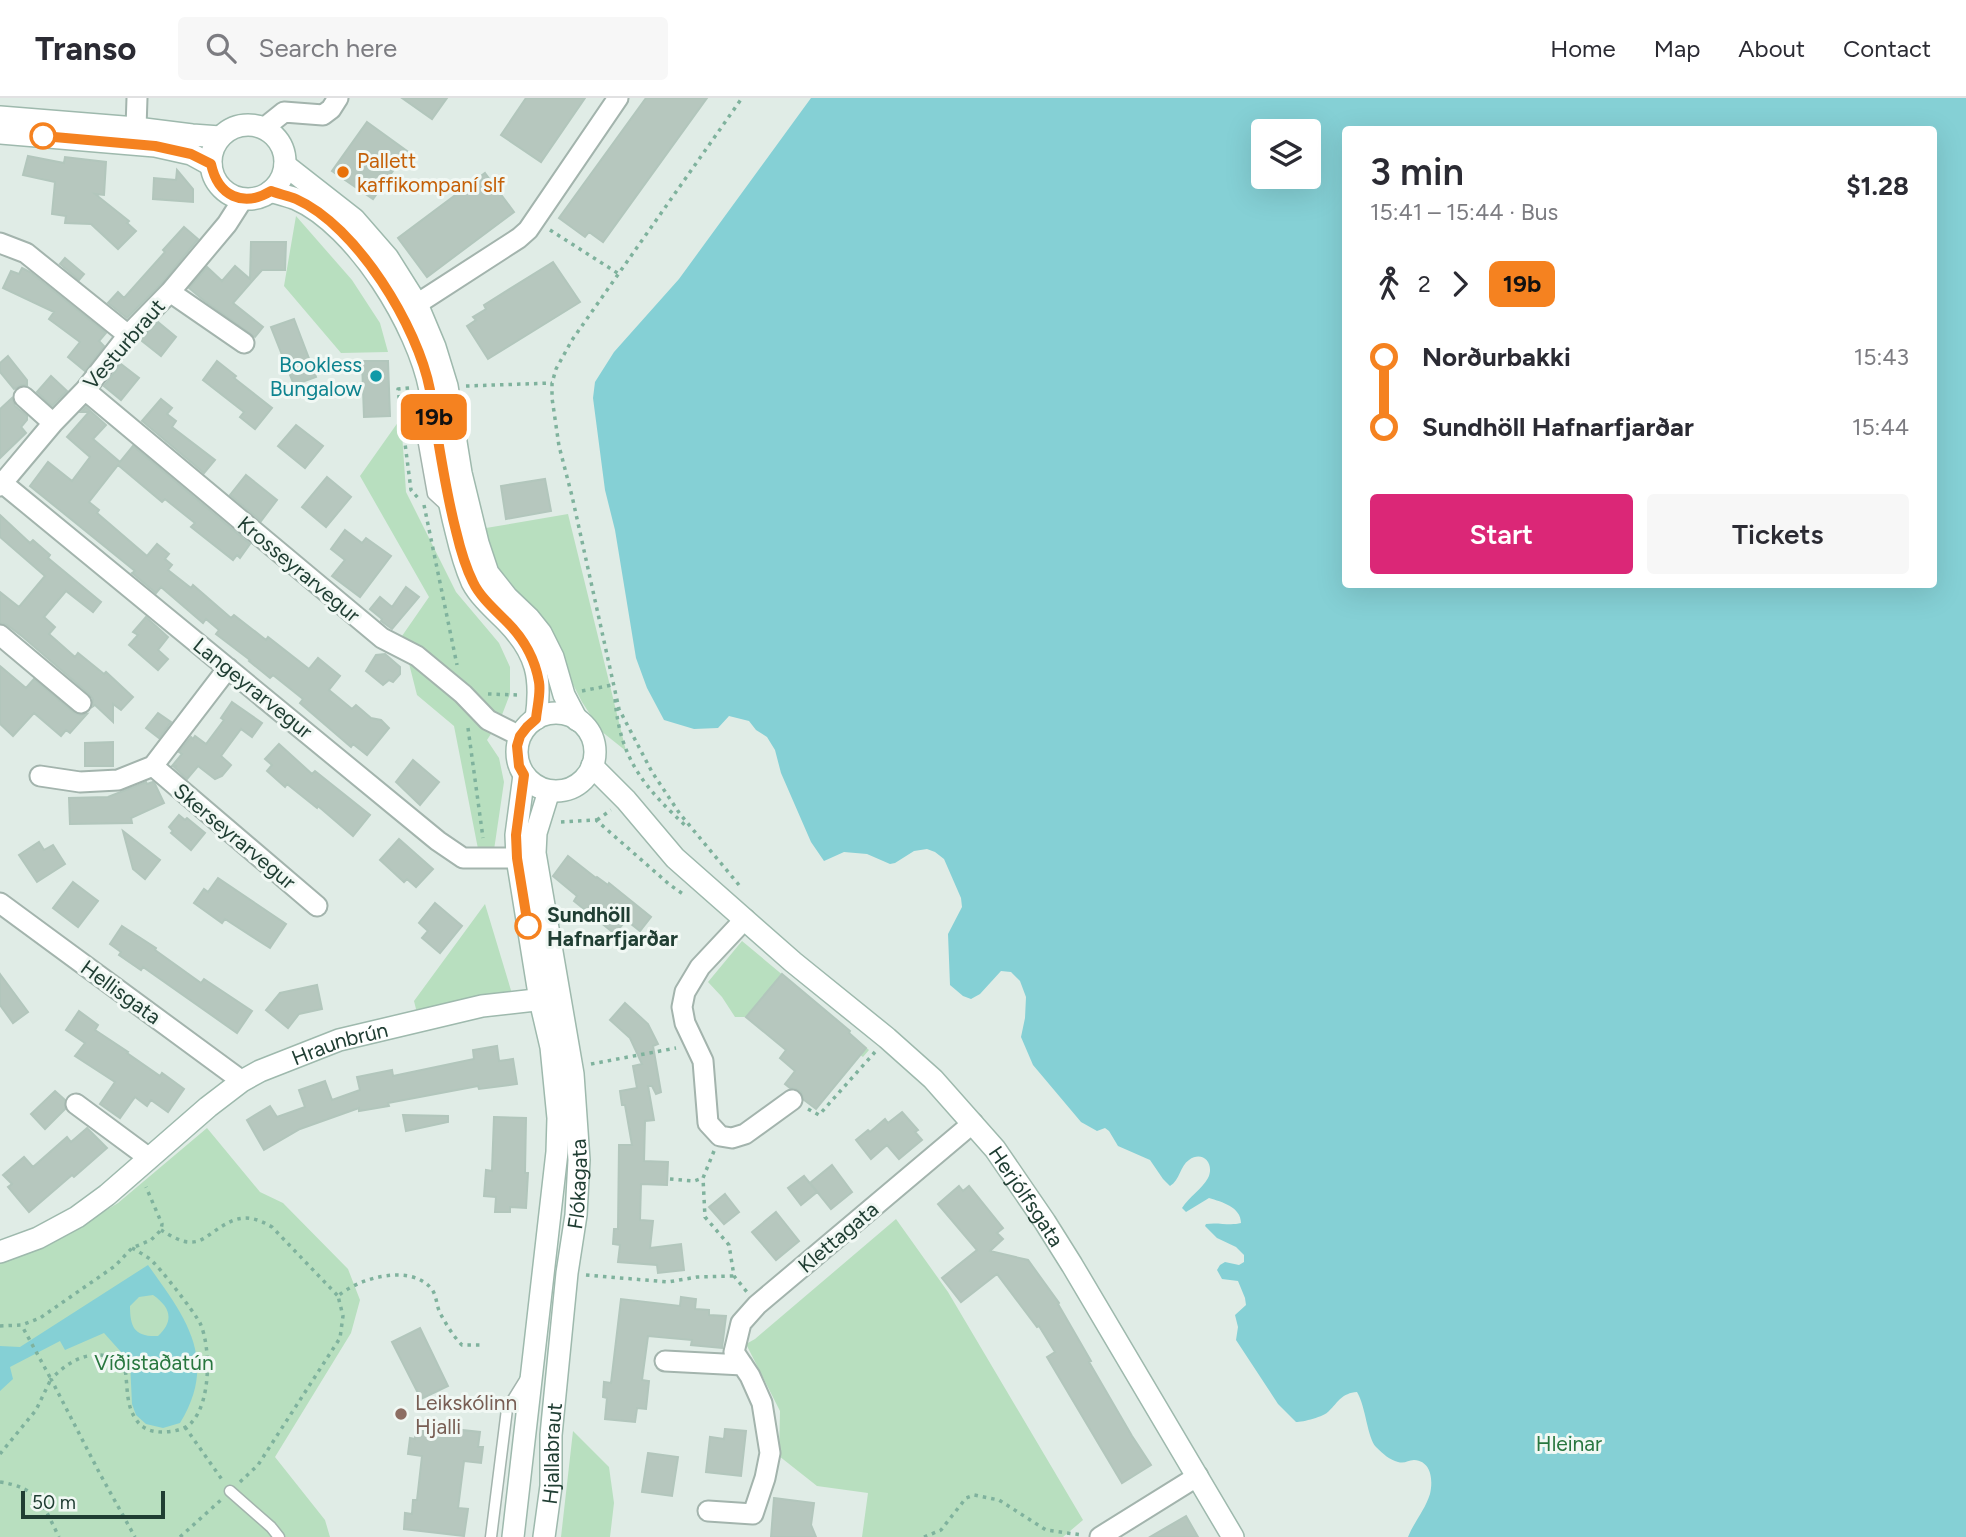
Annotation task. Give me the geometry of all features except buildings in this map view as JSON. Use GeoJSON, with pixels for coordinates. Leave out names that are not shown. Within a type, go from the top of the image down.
{"type":"FeatureCollection","features":[{"type":"Feature","properties":{"kind":"main road"},"geometry":{"type":"LineString","coordinates":[[0,117],[220,137]]}},
{"type":"Feature","properties":{"kind":"main road"},"geometry":{"type":"LineString","coordinates":[[241,125],[264,128],[280,143],[284,154],[285,165],[281,180],[263,196],[243,199],[231,195],[221,188],[214,177],[211,164],[213,150],[220,137],[229,130],[241,125]]}},
{"type":"Feature","properties":{"kind":"main road"},"geometry":{"type":"LineString","coordinates":[[0,134],[155,146],[191,154],[211,164]]}},
{"type":"Feature","properties":{"kind":"main road"},"geometry":{"type":"LineString","coordinates":[[285,165],[354,219],[388,258],[417,304],[435,347],[447,386],[470,514],[488,573],[541,633],[553,657],[564,695],[577,720]]}},
{"type":"Feature","properties":{"kind":"main road"},"geometry":{"type":"LineString","coordinates":[[271,191],[298,200],[341,233],[385,287],[405,324],[429,387],[451,512],[461,550],[473,583],[524,643],[534,664],[539,683],[536,719]]}},
{"type":"Feature","properties":{"kind":"main road"},"geometry":{"type":"LineString","coordinates":[[557,713],[577,720],[587,729],[593,740],[595,753],[586,778],[562,791],[539,788],[524,775],[519,766],[517,756],[520,736],[536,719],[557,713]]}},
{"type":"Feature","properties":{"kind":"main road","name":"Herjólfsgata"},"geometry":{"type":"LineString","coordinates":[[592,766],[626,800],[675,858],[824,988],[887,1038],[933,1079],[973,1123],[1045,1222],[1233,1537]]}},
{"type":"Feature","properties":{"kind":"main road"},"geometry":{"type":"LineString","coordinates":[[524,775],[516,835],[517,858],[549,998]]}},
{"type":"Feature","properties":{"kind":"main road"},"geometry":{"type":"LineString","coordinates":[[549,791],[536,833],[536,853],[549,998]]}},
{"type":"Feature","properties":{"kind":"main road","name":"Hraunbrún"},"geometry":{"type":"LineString","coordinates":[[0,1252],[38,1238],[77,1217],[107,1195],[242,1081],[286,1059],[339,1040],[482,1006],[549,998]]}},
{"type":"Feature","properties":{"kind":"main road","name":"Flókagata"},"geometry":{"type":"LineString","coordinates":[[533,1368],[557,1152],[558,1118],[547,1029],[549,998]]}},
{"type":"Feature","properties":{"kind":"main road","name":"Flókagata"},"geometry":{"type":"LineString","coordinates":[[549,998],[573,1074],[579,1160],[576,1214],[557,1371]]}},
{"type":"Feature","properties":{"kind":"main road","name":"Hjallabraut"},"geometry":{"type":"LineString","coordinates":[[513,1537],[533,1368]]}},
{"type":"Feature","properties":{"kind":"main road","name":"Hjallabraut"},"geometry":{"type":"LineString","coordinates":[[544,1537],[551,1486],[551,1435],[557,1371]]}},
{"type":"Feature","properties":{"kind":"street"},"geometry":{"type":"LineString","coordinates":[[136,128],[137,98]]}},
{"type":"Feature","properties":{"kind":"street"},"geometry":{"type":"LineString","coordinates":[[264,128],[284,112],[323,115],[338,98]]}},
{"type":"Feature","properties":{"kind":"street"},"geometry":{"type":"LineString","coordinates":[[417,304],[519,239],[618,98]]}},
{"type":"Feature","properties":{"kind":"street","name":"Vesturbraut"},"geometry":{"type":"LineString","coordinates":[[1,483],[85,390],[128,335],[170,292],[227,225],[243,199]]}},
{"type":"Feature","properties":{"kind":"street"},"geometry":{"type":"LineString","coordinates":[[0,243],[26,253],[128,335]]}},
{"type":"Feature","properties":{"kind":"street"},"geometry":{"type":"LineString","coordinates":[[170,292],[244,343]]}},
{"type":"Feature","properties":{"kind":"street","name":"Krosseyrarvegur"},"geometry":{"type":"LineString","coordinates":[[85,390],[382,638],[417,656],[463,694],[488,720],[520,736]]}},
{"type":"Feature","properties":{"kind":"street"},"geometry":{"type":"LineString","coordinates":[[24,397],[53,423]]}},
{"type":"Feature","properties":{"kind":"street","name":"Langeyrarvegur"},"geometry":{"type":"LineString","coordinates":[[1,483],[438,841],[463,858],[517,858]]}},
{"type":"Feature","properties":{"kind":"street"},"geometry":{"type":"LineString","coordinates":[[0,635],[82,703]]}},
{"type":"Feature","properties":{"kind":"street"},"geometry":{"type":"LineString","coordinates":[[40,776],[80,782],[118,780],[153,766],[228,668]]}},
{"type":"Feature","properties":{"kind":"street","name":"Skerseyrarvegur"},"geometry":{"type":"LineString","coordinates":[[153,766],[317,906]]}},
{"type":"Feature","properties":{"kind":"street","name":"Hellisgata"},"geometry":{"type":"LineString","coordinates":[[0,903],[242,1081]]}},
{"type":"Feature","properties":{"kind":"street"},"geometry":{"type":"LineString","coordinates":[[745,919],[700,967],[685,992],[682,1007],[685,1023],[703,1061],[708,1123],[720,1136],[732,1138],[745,1134],[792,1100]]}},
{"type":"Feature","properties":{"kind":"street"},"geometry":{"type":"LineString","coordinates":[[76,1104],[143,1164]]}},
{"type":"Feature","properties":{"kind":"street","name":"Klettagata"},"geometry":{"type":"LineString","coordinates":[[708,1511],[753,1514],[770,1453],[762,1403],[750,1376],[734,1352],[741,1323],[757,1305],[973,1123]]}},
{"type":"Feature","properties":{"kind":"street"},"geometry":{"type":"LineString","coordinates":[[665,1361],[743,1366]]}},
{"type":"Feature","properties":{"kind":"street"},"geometry":{"type":"LineString","coordinates":[[1093,1536],[1198,1476]]}},
{"type":"Feature","properties":{"kind":"lane"},"geometry":{"type":"LineString","coordinates":[[491,1537],[507,1409],[533,1368]]}},
{"type":"Feature","properties":{"kind":"lane"},"geometry":{"type":"LineString","coordinates":[[230,1491],[279,1537]]}},
{"type":"Feature","properties":{"kind":"path"},"geometry":{"type":"LineString","coordinates":[[742,98],[572,340],[556,369],[552,383],[559,446],[619,709],[652,772],[680,814],[742,889]]}},
{"type":"Feature","properties":{"kind":"path"},"geometry":{"type":"LineString","coordinates":[[534,220],[619,274]]}},
{"type":"Feature","properties":{"kind":"path"},"geometry":{"type":"LineString","coordinates":[[613,685],[617,725],[636,771],[655,796],[700,839]]}},
{"type":"Feature","properties":{"kind":"path"},"geometry":{"type":"LineString","coordinates":[[559,822],[596,820],[691,900]]}},
{"type":"Feature","properties":{"kind":"path"},"geometry":{"type":"LineString","coordinates":[[792,1100],[818,1115],[887,1038]]}},
{"type":"Feature","properties":{"kind":"path"},"geometry":{"type":"LineString","coordinates":[[579,1066],[696,1045]]}},
{"type":"Feature","properties":{"kind":"path"},"geometry":{"type":"LineString","coordinates":[[720,1136],[703,1178],[705,1217],[729,1245],[734,1276],[757,1305]]}},
{"type":"Feature","properties":{"kind":"path"},"geometry":{"type":"LineString","coordinates":[[0,1326],[22,1325],[40,1318],[115,1266],[132,1248],[152,1240],[161,1230],[161,1218],[143,1164]]}},
{"type":"Feature","properties":{"kind":"path"},"geometry":{"type":"LineString","coordinates":[[670,1179],[694,1181],[703,1178]]}},
{"type":"Feature","properties":{"kind":"path"},"geometry":{"type":"LineString","coordinates":[[161,1230],[180,1240],[191,1242],[202,1240],[229,1221],[245,1217],[259,1219],[272,1227],[338,1296],[343,1316],[340,1338],[258,1465],[180,1537]]}},
{"type":"Feature","properties":{"kind":"path"},"geometry":{"type":"LineString","coordinates":[[0,1454],[36,1410],[51,1379],[77,1359],[98,1354],[110,1355],[122,1361],[127,1373],[128,1400],[136,1421],[146,1429],[158,1432],[176,1431],[192,1422],[201,1405],[208,1368],[202,1330],[199,1322],[152,1260],[132,1248]]}},
{"type":"Feature","properties":{"kind":"path"},"geometry":{"type":"LineString","coordinates":[[338,1296],[343,1291],[372,1279],[389,1275],[419,1280],[430,1287],[439,1311],[461,1345],[480,1345]]}},
{"type":"Feature","properties":{"kind":"path"},"geometry":{"type":"LineString","coordinates":[[582,1275],[668,1282],[697,1277],[734,1276]]}},
{"type":"Feature","properties":{"kind":"path"},"geometry":{"type":"LineString","coordinates":[[22,1325],[135,1537]]}},
{"type":"Feature","properties":{"kind":"path"},"geometry":{"type":"LineString","coordinates":[[185,1427],[230,1491]]}},
{"type":"Feature","properties":{"kind":"path"},"geometry":{"type":"LineString","coordinates":[[0,1482],[28,1490],[37,1498],[59,1537]]}},
{"type":"Feature","properties":{"kind":"path"},"geometry":{"type":"LineString","coordinates":[[924,1537],[942,1530],[966,1499],[974,1495],[999,1500],[1046,1530],[1093,1536]]}},
{"type":"Feature","properties":{"kind":"green space"},"geometry":{"type":"Polygon","coordinates":[[[296,216],[352,280],[380,323],[388,352],[341,353],[284,286],[296,216]]]}},
{"type":"Feature","properties":{"kind":"green space"},"geometry":{"type":"Polygon","coordinates":[[[401,418],[406,492],[456,592],[499,643],[510,667],[510,694],[500,720],[487,740],[499,758],[504,782],[494,850],[479,854],[454,726],[417,695],[402,636],[429,597],[360,476],[401,418]]]}},
{"type":"Feature","properties":{"kind":"green space"},"geometry":{"type":"Polygon","coordinates":[[[568,514],[626,751],[601,731],[582,702],[538,616],[490,558],[480,529],[568,514]]]}},
{"type":"Feature","properties":{"kind":"green space"},"geometry":{"type":"Polygon","coordinates":[[[485,904],[513,997],[417,1013],[414,1001],[485,904]]]}},
{"type":"Feature","properties":{"kind":"green space","name":"Sundhöll Hafnarfjarðar"},"geometry":{"type":"Polygon","coordinates":[[[742,941],[869,1050],[863,1057],[860,1055],[816,1109],[785,1084],[795,1071],[780,1058],[786,1050],[746,1017],[735,1017],[708,982],[742,941]]]}},
{"type":"Feature","properties":{"kind":"green space","name":"Víðistaðatún"},"geometry":{"type":"Polygon","coordinates":[[[207,1128],[260,1192],[283,1203],[348,1269],[360,1300],[351,1333],[275,1457],[325,1520],[330,1537],[0,1537],[0,1260],[82,1225],[118,1203],[207,1128]]]}},
{"type":"Feature","properties":{"kind":"green space"},"geometry":{"type":"Polygon","coordinates":[[[896,1219],[948,1292],[1083,1520],[1063,1537],[862,1537],[868,1493],[817,1486],[779,1456],[780,1411],[746,1344],[896,1219]]]}},
{"type":"Feature","properties":{"kind":"green space"},"geometry":{"type":"Polygon","coordinates":[[[573,1431],[609,1467],[614,1503],[610,1537],[561,1537],[573,1431]]]}},
{"type":"Feature","properties":{"kind":"water"},"geometry":{"type":"Polygon","coordinates":[[[811,98],[1966,98],[1966,1537],[1408,1537],[1430,1494],[1430,1472],[1425,1464],[1414,1460],[1403,1463],[1395,1461],[1376,1447],[1357,1392],[1344,1396],[1323,1415],[1296,1422],[1278,1404],[1236,1340],[1238,1327],[1235,1315],[1246,1305],[1245,1298],[1238,1281],[1222,1279],[1217,1270],[1225,1262],[1239,1265],[1244,1262],[1244,1255],[1236,1247],[1217,1238],[1205,1226],[1241,1223],[1240,1217],[1230,1206],[1209,1198],[1186,1212],[1182,1208],[1208,1178],[1210,1168],[1206,1160],[1194,1157],[1189,1160],[1170,1186],[1150,1160],[1118,1146],[1105,1128],[1097,1131],[1081,1122],[1033,1065],[1021,1037],[1026,997],[1020,981],[1011,972],[1001,971],[980,994],[971,999],[950,985],[948,934],[962,907],[961,898],[944,859],[927,849],[914,851],[890,864],[867,854],[844,852],[824,861],[811,842],[781,773],[775,750],[767,737],[749,721],[729,716],[718,728],[694,729],[664,720],[647,688],[636,658],[615,530],[605,490],[593,398],[595,382],[614,352],[679,279],[811,98]]]}},
{"type":"Feature","properties":{"kind":"water"},"geometry":{"type":"Polygon","coordinates":[[[148,1265],[185,1321],[197,1359],[197,1379],[180,1423],[163,1428],[146,1424],[136,1415],[132,1404],[130,1362],[104,1333],[65,1350],[60,1341],[10,1367],[13,1379],[0,1391],[0,1346],[20,1347],[148,1265]],[[153,1295],[139,1297],[130,1306],[131,1320],[139,1333],[158,1336],[167,1325],[168,1314],[167,1309],[153,1295]]]}},
{"type":"Feature","properties":{"kind":"bus line","name":"19b"},"geometry":{"type":"LineString","coordinates":[[43,136],[155,146],[191,154],[211,164],[214,177],[221,188],[231,195],[253,199],[271,191],[298,200],[341,233],[385,287],[409,332],[429,387],[451,512],[473,583],[524,643],[530,653],[539,683],[536,719],[520,736],[517,746],[519,766],[524,775],[516,835],[517,858],[528,926]]}},
{"type":"Feature","properties":{"kind":"place","name":"Pallett kaffikompaní slf"},"geometry":{"type":"Point","coordinates":[343,172]}},
{"type":"Feature","properties":{"kind":"place","name":"Bookless Bungalow"},"geometry":{"type":"Point","coordinates":[376,376]}},
{"type":"Feature","properties":{"kind":"place","name":"Sundhöll Hafnarfjarðar"},"geometry":{"type":"Point","coordinates":[528,926]}},
{"type":"Feature","properties":{"kind":"place","name":"Leikskólinn Hjalli"},"geometry":{"type":"Point","coordinates":[401,1414]}},
{"type":"Feature","properties":{"kind":"park label","name":"Hleinar"},"geometry":{"type":"Point","coordinates":[1569,1443]}}]}
